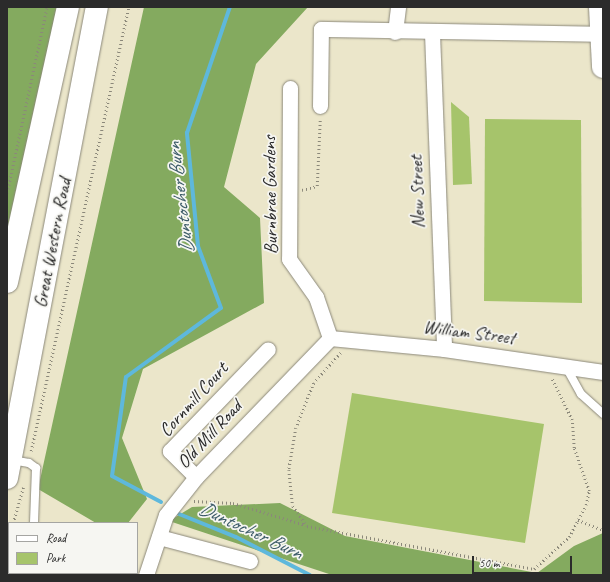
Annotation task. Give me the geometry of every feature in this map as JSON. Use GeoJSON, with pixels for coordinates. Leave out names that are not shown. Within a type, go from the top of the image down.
{"type":"FeatureCollection","features":[{"type":"Feature","properties":{"kind":"main road","name":"Great Western Road"},"geometry":{"type":"LineString","coordinates":[[7,282],[68,7]]}},
{"type":"Feature","properties":{"kind":"main road","name":"Great Western Road"},"geometry":{"type":"LineString","coordinates":[[16,467],[97,7]]}},
{"type":"Feature","properties":{"kind":"main road"},"geometry":{"type":"LineString","coordinates":[[600,7],[603,67]]}},
{"type":"Feature","properties":{"kind":"street"},"geometry":{"type":"LineString","coordinates":[[395,32],[398,7]]}},
{"type":"Feature","properties":{"kind":"street"},"geometry":{"type":"LineString","coordinates":[[320,106],[321,29],[432,33],[602,34]]}},
{"type":"Feature","properties":{"kind":"street","name":"New Street"},"geometry":{"type":"LineString","coordinates":[[432,33],[444,349]]}},
{"type":"Feature","properties":{"kind":"street","name":"Burnbrae Gardens"},"geometry":{"type":"LineString","coordinates":[[290,88],[289,259],[316,297],[330,338]]}},
{"type":"Feature","properties":{"kind":"street","name":"William Street"},"geometry":{"type":"LineString","coordinates":[[330,338],[444,349],[603,372]]}},
{"type":"Feature","properties":{"kind":"street","name":"Old Mill Road"},"geometry":{"type":"LineString","coordinates":[[146,575],[166,515],[196,477],[330,338]]}},
{"type":"Feature","properties":{"kind":"street","name":"Cornmill Court"},"geometry":{"type":"LineString","coordinates":[[196,477],[170,451],[268,349]]}},
{"type":"Feature","properties":{"kind":"street"},"geometry":{"type":"LineString","coordinates":[[159,537],[250,561]]}},
{"type":"Feature","properties":{"kind":"lane"},"geometry":{"type":"LineString","coordinates":[[566,367],[581,394],[603,414]]}},
{"type":"Feature","properties":{"kind":"lane"},"geometry":{"type":"LineString","coordinates":[[16,467],[36,468],[34,522]]}},
{"type":"Feature","properties":{"kind":"path"},"geometry":{"type":"LineString","coordinates":[[7,194],[47,7]]}},
{"type":"Feature","properties":{"kind":"path"},"geometry":{"type":"LineString","coordinates":[[13,522],[16,467],[129,7]]}},
{"type":"Feature","properties":{"kind":"path"},"geometry":{"type":"LineString","coordinates":[[290,194],[317,186],[320,106]]}},
{"type":"Feature","properties":{"kind":"path"},"geometry":{"type":"LineString","coordinates":[[306,525],[293,506],[289,470],[296,428],[314,383],[336,356],[356,341]]}},
{"type":"Feature","properties":{"kind":"path"},"geometry":{"type":"LineString","coordinates":[[178,501],[233,503],[306,525],[534,569],[568,537],[578,520],[589,491],[574,448],[572,420],[545,364]]}},
{"type":"Feature","properties":{"kind":"path"},"geometry":{"type":"LineString","coordinates":[[578,520],[603,530]]}},
{"type":"Feature","properties":{"kind":"green space"},"geometry":{"type":"Polygon","coordinates":[[[7,7],[68,7],[7,282],[7,7]]]}},
{"type":"Feature","properties":{"kind":"green space"},"geometry":{"type":"Polygon","coordinates":[[[144,7],[308,7],[256,64],[224,187],[260,218],[264,303],[143,369],[122,438],[147,499],[129,522],[94,522],[38,489],[144,7]]]}},
{"type":"Feature","properties":{"kind":"green space"},"geometry":{"type":"Polygon","coordinates":[[[451,102],[469,117],[472,184],[453,185],[451,102]]]}},
{"type":"Feature","properties":{"kind":"green space"},"geometry":{"type":"Polygon","coordinates":[[[485,119],[581,120],[582,303],[484,301],[485,119]]]}},
{"type":"Feature","properties":{"kind":"green space"},"geometry":{"type":"Polygon","coordinates":[[[352,393],[544,424],[525,543],[332,513],[352,393]]]}},
{"type":"Feature","properties":{"kind":"green space"},"geometry":{"type":"Polygon","coordinates":[[[280,503],[345,536],[537,573],[574,546],[603,533],[603,575],[332,575],[169,521],[192,507],[280,503]]]}},
{"type":"Feature","properties":{"kind":"waterway","name":"Duntocher Burn"},"geometry":{"type":"LineString","coordinates":[[161,502],[112,476],[126,377],[221,308],[198,246],[187,133],[230,7]]}},
{"type":"Feature","properties":{"kind":"waterway","name":"Duntocher Burn"},"geometry":{"type":"LineString","coordinates":[[179,514],[236,537],[310,575]]}}]}
